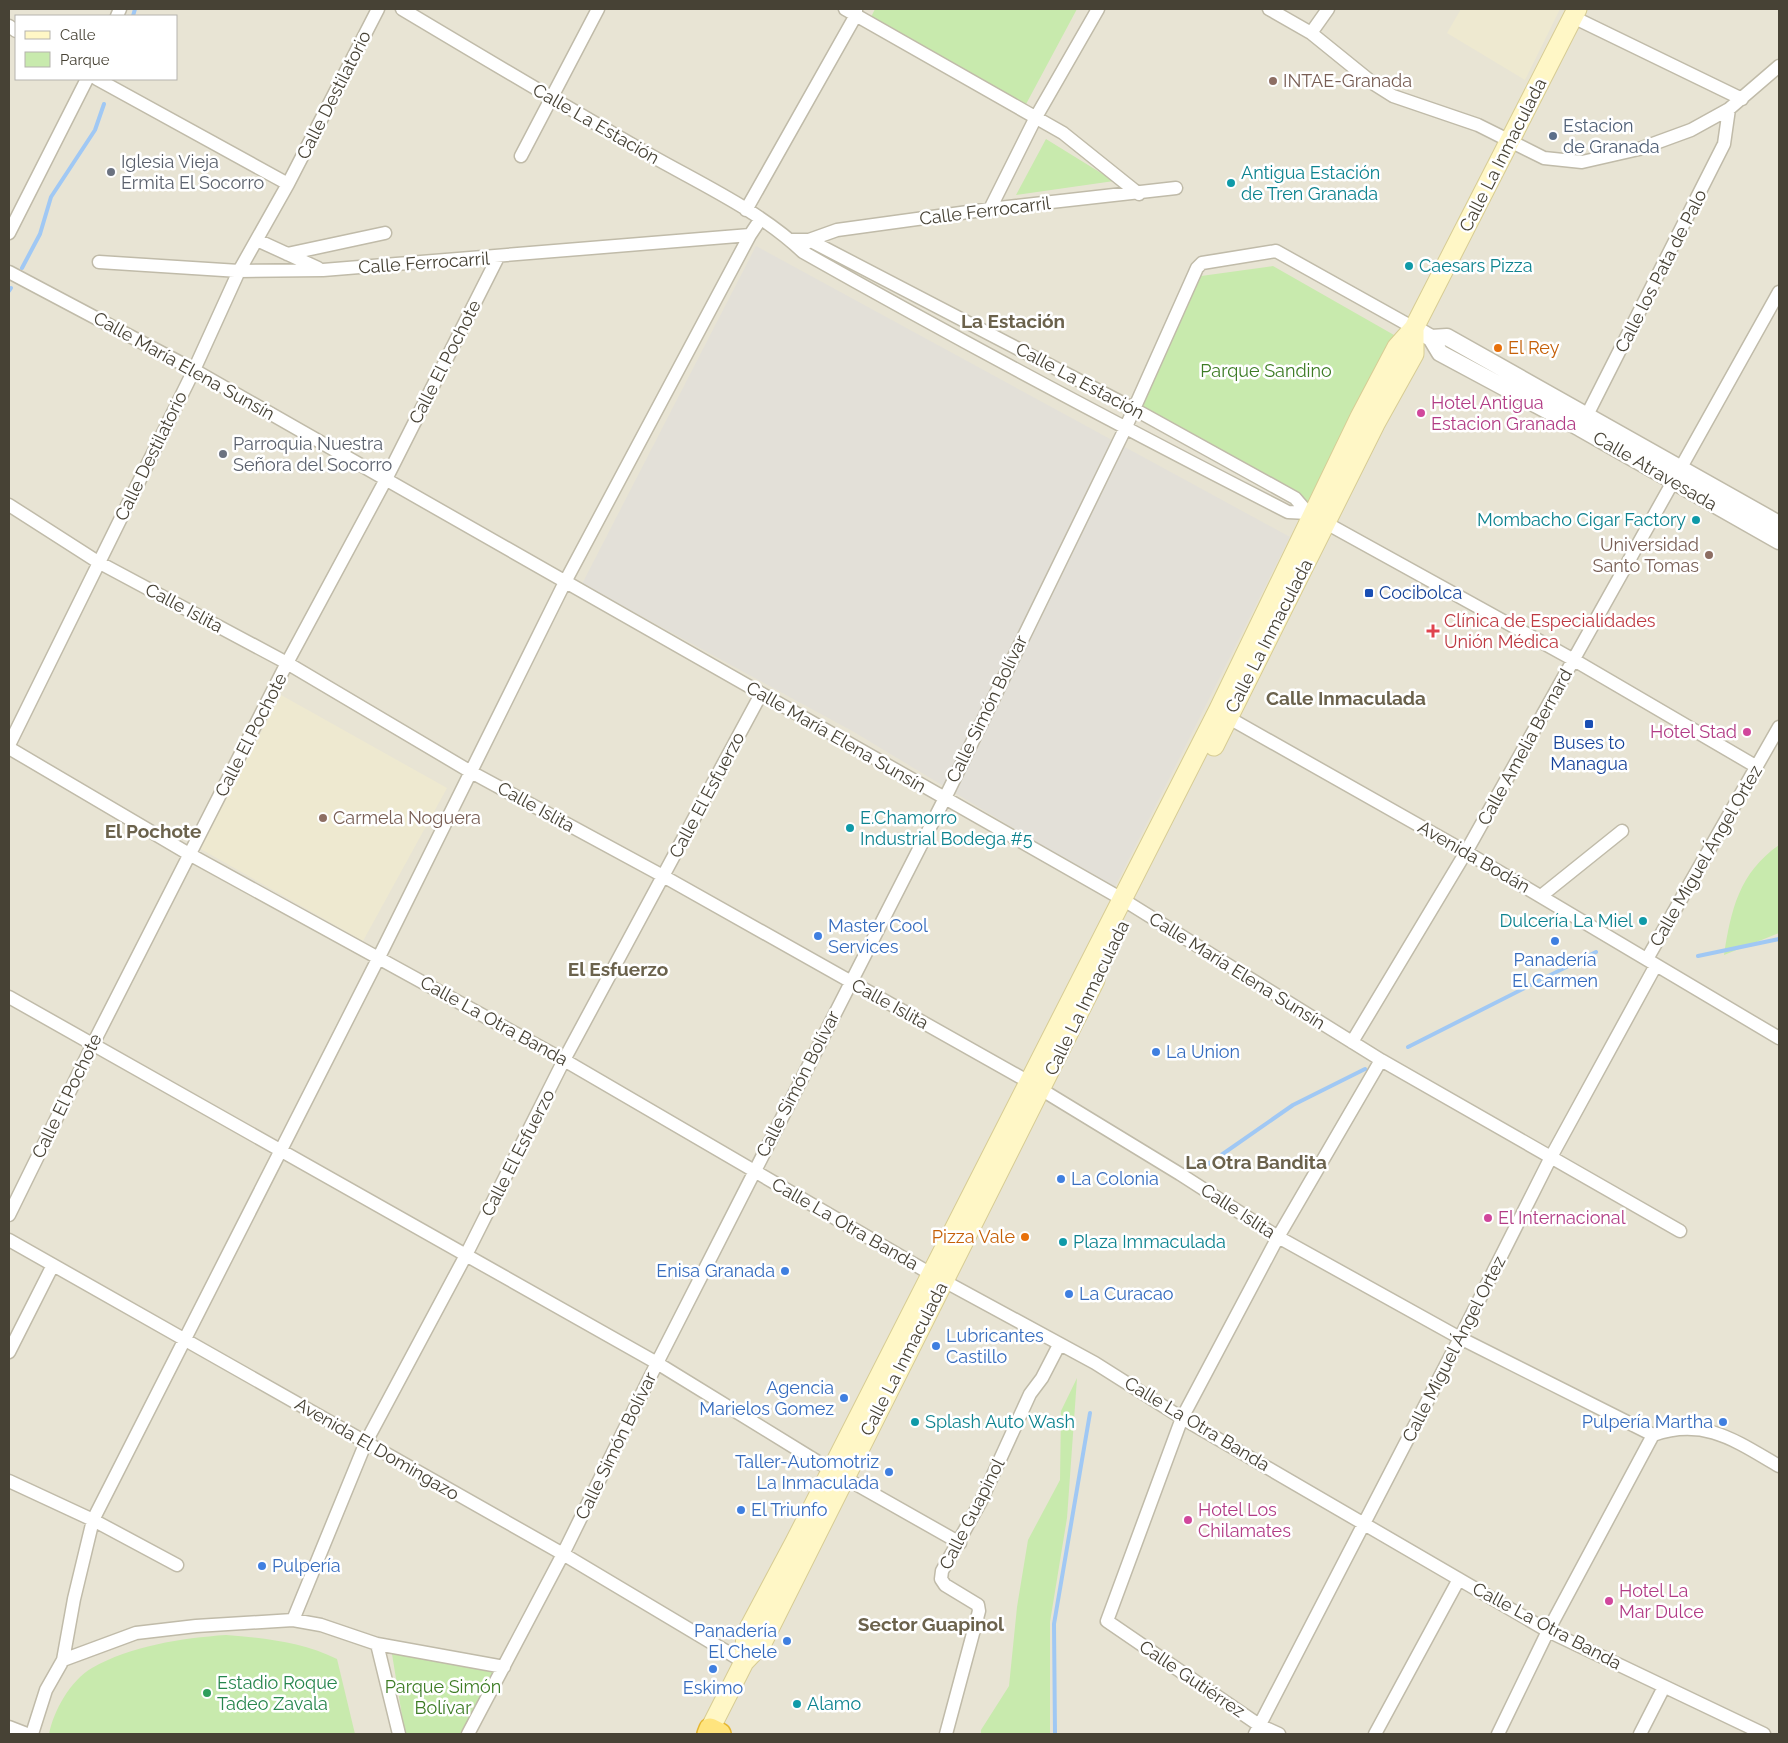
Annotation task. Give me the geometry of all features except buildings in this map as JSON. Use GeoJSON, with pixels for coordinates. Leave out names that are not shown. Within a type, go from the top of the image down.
{"type":"FeatureCollection","features":[{"type":"Feature","properties":{"kind":"main road","name":"Calle La Inmaculada"},"geometry":{"type":"LineString","coordinates":[[713,1732],[744,1662],[746,1634],[838,1474],[1271,618],[1315,517],[1368,421],[1397,347],[1414,328],[1511,142],[1575,13]]}},
{"type":"Feature","properties":{"kind":"street","name":"Calle Destilatorio"},"geometry":{"type":"LineString","coordinates":[[9,747],[98,562],[194,370],[240,271],[288,184],[378,9]]}},
{"type":"Feature","properties":{"kind":"street","name":"Calle La Estación"},"geometry":{"type":"LineString","coordinates":[[402,9],[550,98],[746,210],[790,240],[803,252],[929,324],[1288,512],[1315,517]]}},
{"type":"Feature","properties":{"kind":"street"},"geometry":{"type":"LineString","coordinates":[[521,156],[598,9]]}},
{"type":"Feature","properties":{"kind":"street"},"geometry":{"type":"LineString","coordinates":[[990,208],[1036,117],[1098,9]]}},
{"type":"Feature","properties":{"kind":"street"},"geometry":{"type":"LineString","coordinates":[[1269,9],[1311,34],[1374,84],[1393,96],[1478,125],[1544,158],[1582,162],[1640,149],[1691,130],[1729,110],[1779,66]]}},
{"type":"Feature","properties":{"kind":"street"},"geometry":{"type":"LineString","coordinates":[[1311,34],[1328,9]]}},
{"type":"Feature","properties":{"kind":"street"},"geometry":{"type":"LineString","coordinates":[[746,210],[852,11],[1063,133],[1139,194]]}},
{"type":"Feature","properties":{"kind":"street"},"geometry":{"type":"LineString","coordinates":[[1575,13],[1742,99]]}},
{"type":"Feature","properties":{"kind":"street"},"geometry":{"type":"LineString","coordinates":[[9,233],[86,80]]}},
{"type":"Feature","properties":{"kind":"street"},"geometry":{"type":"LineString","coordinates":[[100,80],[288,184]]}},
{"type":"Feature","properties":{"kind":"street","name":"Calle los Pata de Palo"},"geometry":{"type":"LineString","coordinates":[[1584,422],[1724,144],[1729,110]]}},
{"type":"Feature","properties":{"kind":"street","name":"Calle Ferrocarril"},"geometry":{"type":"LineString","coordinates":[[809,240],[837,230],[990,208],[1139,194],[1176,188]]}},
{"type":"Feature","properties":{"kind":"street"},"geometry":{"type":"LineString","coordinates":[[32,1734],[46,1690],[62,1660],[93,1520],[186,1340],[280,1149],[380,957],[565,582],[750,235],[760,220]]}},
{"type":"Feature","properties":{"kind":"street"},"geometry":{"type":"LineString","coordinates":[[287,254],[385,233]]}},
{"type":"Feature","properties":{"kind":"street","name":"Calle Ferrocarril"},"geometry":{"type":"LineString","coordinates":[[99,262],[240,271],[322,270],[750,235]]}},
{"type":"Feature","properties":{"kind":"street"},"geometry":{"type":"LineString","coordinates":[[257,240],[322,270]]}},
{"type":"Feature","properties":{"kind":"street","name":"Calle La Estación"},"geometry":{"type":"LineString","coordinates":[[790,240],[809,240],[1134,409],[1295,498],[1315,517],[1574,660],[1757,767]]}},
{"type":"Feature","properties":{"kind":"street"},"geometry":{"type":"LineString","coordinates":[[803,252],[809,240]]}},
{"type":"Feature","properties":{"kind":"street","name":"Calle Atravesada"},"geometry":{"type":"LineString","coordinates":[[1197,268],[1202,263],[1276,251],[1431,338],[1447,337],[1504,378],[1774,530]]}},
{"type":"Feature","properties":{"kind":"street","name":"Calle El Pochote"},"geometry":{"type":"LineString","coordinates":[[9,1215],[93,1044],[287,663],[385,481],[498,257]]}},
{"type":"Feature","properties":{"kind":"street","name":"Calle Simón Bolívar"},"geometry":{"type":"LineString","coordinates":[[468,1734],[563,1554],[657,1363],[944,798],[1125,428],[1197,268]]}},
{"type":"Feature","properties":{"kind":"street","name":"Calle María Elena Sunsín"},"geometry":{"type":"LineString","coordinates":[[9,272],[194,370],[385,481],[1127,902],[1381,1060],[1680,1231]]}},
{"type":"Feature","properties":{"kind":"street","name":"Calle Amelia Bernard"},"geometry":{"type":"LineString","coordinates":[[1352,1042],[1466,852],[1574,660],[1675,474],[1779,292]]}},
{"type":"Feature","properties":{"kind":"street"},"geometry":{"type":"LineString","coordinates":[[929,324],[939,308]]}},
{"type":"Feature","properties":{"kind":"street"},"geometry":{"type":"LineString","coordinates":[[1031,378],[1039,360]]}},
{"type":"Feature","properties":{"kind":"street","name":"Calle Islita"},"geometry":{"type":"LineString","coordinates":[[9,505],[98,562],[287,663],[472,772],[662,876],[1035,1086],[1278,1237],[1460,1338],[1653,1435]]}},
{"type":"Feature","properties":{"kind":"street","name":"Calle El Esfuerzo"},"geometry":{"type":"LineString","coordinates":[[293,1620],[366,1442],[466,1255],[564,1060],[761,694]]}},
{"type":"Feature","properties":{"kind":"street","name":"Avenida Bodán"},"geometry":{"type":"LineString","coordinates":[[1223,714],[1466,852],[1779,1038]]}},
{"type":"Feature","properties":{"kind":"street","name":"Calle Miguel Ángel Ortez"},"geometry":{"type":"LineString","coordinates":[[1257,1730],[1460,1338],[1651,962],[1779,727]]}},
{"type":"Feature","properties":{"kind":"street","name":"Calle La Otra Banda"},"geometry":{"type":"LineString","coordinates":[[9,747],[190,854],[564,1060],[938,1277],[1059,1345],[1095,1363],[1182,1418],[1548,1630],[1764,1734]]}},
{"type":"Feature","properties":{"kind":"street"},"geometry":{"type":"LineString","coordinates":[[1541,896],[1622,831]]}},
{"type":"Feature","properties":{"kind":"street"},"geometry":{"type":"LineString","coordinates":[[9,997],[657,1363],[838,1474],[960,1542]]}},
{"type":"Feature","properties":{"kind":"street"},"geometry":{"type":"LineString","coordinates":[[1182,1418],[1278,1237],[1381,1060]]}},
{"type":"Feature","properties":{"kind":"street","name":"Avenida El Domingazo"},"geometry":{"type":"LineString","coordinates":[[9,1240],[563,1554],[744,1662]]}},
{"type":"Feature","properties":{"kind":"street"},"geometry":{"type":"LineString","coordinates":[[9,1352],[53,1265]]}},
{"type":"Feature","properties":{"kind":"street","name":"Calle Guapinol"},"geometry":{"type":"LineString","coordinates":[[946,1734],[979,1611],[978,1605],[945,1585],[941,1579],[942,1571],[960,1542],[981,1501],[1030,1394],[1042,1378],[1059,1345]]}},
{"type":"Feature","properties":{"kind":"street","name":"Calle Gutiérrez"},"geometry":{"type":"LineString","coordinates":[[1182,1418],[1107,1621],[1257,1730],[1279,1734]]}},
{"type":"Feature","properties":{"kind":"street"},"geometry":{"type":"LineString","coordinates":[[1498,1734],[1548,1630],[1653,1435],[1678,1429],[1701,1429],[1728,1437],[1779,1466]]}},
{"type":"Feature","properties":{"kind":"street"},"geometry":{"type":"LineString","coordinates":[[9,1482],[93,1520],[177,1565]]}},
{"type":"Feature","properties":{"kind":"street"},"geometry":{"type":"LineString","coordinates":[[1375,1734],[1459,1579]]}},
{"type":"Feature","properties":{"kind":"street"},"geometry":{"type":"LineString","coordinates":[[62,1660],[136,1633],[196,1626],[293,1620],[321,1626],[377,1644],[504,1667]]}},
{"type":"Feature","properties":{"kind":"street"},"geometry":{"type":"LineString","coordinates":[[377,1644],[399,1734]]}},
{"type":"Feature","properties":{"kind":"street"},"geometry":{"type":"LineString","coordinates":[[1640,1734],[1664,1687]]}},
{"type":"Feature","properties":{"kind":"street"},"geometry":{"type":"LineString","coordinates":[[9,1727],[27,1734]]}},
{"type":"Feature","properties":{"kind":"shaded area"},"geometry":{"type":"Polygon","coordinates":[[[9,9],[1779,9],[1779,1734],[9,1734],[9,9]]]}},
{"type":"Feature","properties":{"kind":"shaded area"},"geometry":{"type":"Polygon","coordinates":[[[1461,9],[1560,9],[1525,80],[1447,33],[1461,9]]]}},
{"type":"Feature","properties":{"kind":"shaded area"},"geometry":{"type":"Polygon","coordinates":[[[756,246],[1290,537],[1114,889],[854,732],[582,584],[756,246]]]}},
{"type":"Feature","properties":{"kind":"shaded area","name":"Carmela Noguera"},"geometry":{"type":"Polygon","coordinates":[[[281,695],[447,788],[363,941],[199,848],[281,695]]]}},
{"type":"Feature","properties":{"kind":"green space"},"geometry":{"type":"Polygon","coordinates":[[[875,9],[1077,9],[1025,106],[869,21],[875,9]]]}},
{"type":"Feature","properties":{"kind":"green space"},"geometry":{"type":"Polygon","coordinates":[[[1046,139],[1114,181],[1016,195],[1046,139]]]}},
{"type":"Feature","properties":{"kind":"green space","name":"Parque Sandino"},"geometry":{"type":"Polygon","coordinates":[[[1273,266],[1394,335],[1311,503],[1139,412],[1201,276],[1273,266]]]}},
{"type":"Feature","properties":{"kind":"green space"},"geometry":{"type":"Polygon","coordinates":[[[1779,845],[1779,933],[1724,955],[1734,908],[1746,880],[1765,856],[1779,845]]]}},
{"type":"Feature","properties":{"kind":"green space"},"geometry":{"type":"Polygon","coordinates":[[[1077,1378],[1067,1518],[1050,1622],[1050,1734],[981,1734],[981,1730],[1009,1686],[1017,1607],[1028,1540],[1060,1480],[1061,1411],[1077,1378]]]}},
{"type":"Feature","properties":{"kind":"green space","name":"Estadio Roque Tadeo Zavala"},"geometry":{"type":"Polygon","coordinates":[[[226,1635],[269,1639],[297,1645],[337,1659],[355,1734],[49,1734],[55,1715],[64,1697],[77,1680],[92,1668],[123,1654],[157,1644],[226,1635]]]}},
{"type":"Feature","properties":{"kind":"green space","name":"Parque Simón Bolívar"},"geometry":{"type":"Polygon","coordinates":[[[392,1654],[501,1668],[467,1734],[405,1734],[392,1654]]]}},
{"type":"Feature","properties":{"kind":"waterway"},"geometry":{"type":"LineString","coordinates":[[133,15],[135,9]]}},
{"type":"Feature","properties":{"kind":"waterway"},"geometry":{"type":"LineString","coordinates":[[22,268],[40,234],[51,197],[95,130],[104,104]]}},
{"type":"Feature","properties":{"kind":"waterway"},"geometry":{"type":"LineString","coordinates":[[1698,956],[1779,939]]}},
{"type":"Feature","properties":{"kind":"waterway"},"geometry":{"type":"LineString","coordinates":[[1408,1047],[1596,952]]}},
{"type":"Feature","properties":{"kind":"waterway"},"geometry":{"type":"LineString","coordinates":[[1204,1167],[1293,1105],[1365,1069]]}},
{"type":"Feature","properties":{"kind":"waterway"},"geometry":{"type":"LineString","coordinates":[[1055,1734],[1054,1624],[1090,1413]]}},
{"type":"Feature","properties":{"kind":"place","name":"INTAE-Granada"},"geometry":{"type":"Point","coordinates":[1273,81]}},
{"type":"Feature","properties":{"kind":"place","name":"Estacion de Granada"},"geometry":{"type":"Point","coordinates":[1553,136]}},
{"type":"Feature","properties":{"kind":"place","name":"Iglesia Vieja Ermita El Socorro"},"geometry":{"type":"Point","coordinates":[111,172]}},
{"type":"Feature","properties":{"kind":"place","name":"Antigua Estación de Tren Granada"},"geometry":{"type":"Point","coordinates":[1231,183]}},
{"type":"Feature","properties":{"kind":"place","name":"Caesars Pizza"},"geometry":{"type":"Point","coordinates":[1409,266]}},
{"type":"Feature","properties":{"kind":"place","name":"El Rey"},"geometry":{"type":"Point","coordinates":[1498,348]}},
{"type":"Feature","properties":{"kind":"place","name":"Hotel Antigua Estacion Granada"},"geometry":{"type":"Point","coordinates":[1421,413]}},
{"type":"Feature","properties":{"kind":"place","name":"Parroquia Nuestra Señora del Socorro"},"geometry":{"type":"Point","coordinates":[223,454]}},
{"type":"Feature","properties":{"kind":"place","name":"Mombacho Cigar Factory"},"geometry":{"type":"Point","coordinates":[1696,520]}},
{"type":"Feature","properties":{"kind":"place","name":"Universidad Santo Tomas"},"geometry":{"type":"Point","coordinates":[1709,555]}},
{"type":"Feature","properties":{"kind":"place","name":"Cocibolca"},"geometry":{"type":"Point","coordinates":[1369,593]}},
{"type":"Feature","properties":{"kind":"place","name":"Clínica de Especialidades Unión Médica"},"geometry":{"type":"Point","coordinates":[1433,631]}},
{"type":"Feature","properties":{"kind":"place","name":"Buses to Managua"},"geometry":{"type":"Point","coordinates":[1589,724]}},
{"type":"Feature","properties":{"kind":"place","name":"Hotel Stad"},"geometry":{"type":"Point","coordinates":[1747,732]}},
{"type":"Feature","properties":{"kind":"place","name":"Carmela Noguera"},"geometry":{"type":"Point","coordinates":[323,818]}},
{"type":"Feature","properties":{"kind":"place","name":"E.Chamorro Industrial Bodega #5"},"geometry":{"type":"Point","coordinates":[850,828]}},
{"type":"Feature","properties":{"kind":"place","name":"Dulcería La Miel"},"geometry":{"type":"Point","coordinates":[1643,921]}},
{"type":"Feature","properties":{"kind":"place","name":"Master Cool Services"},"geometry":{"type":"Point","coordinates":[818,936]}},
{"type":"Feature","properties":{"kind":"place","name":"Panadería El Carmen"},"geometry":{"type":"Point","coordinates":[1555,941]}},
{"type":"Feature","properties":{"kind":"place","name":"La Union"},"geometry":{"type":"Point","coordinates":[1156,1052]}},
{"type":"Feature","properties":{"kind":"place","name":"La Colonia"},"geometry":{"type":"Point","coordinates":[1061,1179]}},
{"type":"Feature","properties":{"kind":"place","name":"El Internacional"},"geometry":{"type":"Point","coordinates":[1488,1218]}},
{"type":"Feature","properties":{"kind":"place","name":"Pizza Vale"},"geometry":{"type":"Point","coordinates":[1025,1237]}},
{"type":"Feature","properties":{"kind":"place","name":"Plaza Immaculada"},"geometry":{"type":"Point","coordinates":[1063,1242]}},
{"type":"Feature","properties":{"kind":"place","name":"Enisa Granada"},"geometry":{"type":"Point","coordinates":[785,1271]}},
{"type":"Feature","properties":{"kind":"place","name":"La Curacao"},"geometry":{"type":"Point","coordinates":[1069,1294]}},
{"type":"Feature","properties":{"kind":"place","name":"Lubricantes Castillo"},"geometry":{"type":"Point","coordinates":[936,1346]}},
{"type":"Feature","properties":{"kind":"place","name":"Agencia Marielos Gomez"},"geometry":{"type":"Point","coordinates":[844,1398]}},
{"type":"Feature","properties":{"kind":"place","name":"Splash Auto Wash"},"geometry":{"type":"Point","coordinates":[915,1422]}},
{"type":"Feature","properties":{"kind":"place","name":"Pulpería Martha"},"geometry":{"type":"Point","coordinates":[1723,1422]}},
{"type":"Feature","properties":{"kind":"place","name":"Taller-Automotriz La Inmaculada"},"geometry":{"type":"Point","coordinates":[889,1472]}},
{"type":"Feature","properties":{"kind":"place","name":"El Triunfo"},"geometry":{"type":"Point","coordinates":[741,1510]}},
{"type":"Feature","properties":{"kind":"place","name":"Hotel Los Chilamates"},"geometry":{"type":"Point","coordinates":[1188,1520]}},
{"type":"Feature","properties":{"kind":"place","name":"Pulpería"},"geometry":{"type":"Point","coordinates":[262,1566]}},
{"type":"Feature","properties":{"kind":"place","name":"Hotel La Mar Dulce"},"geometry":{"type":"Point","coordinates":[1609,1601]}},
{"type":"Feature","properties":{"kind":"place","name":"Panadería El Chele"},"geometry":{"type":"Point","coordinates":[787,1641]}},
{"type":"Feature","properties":{"kind":"place","name":"Eskimo"},"geometry":{"type":"Point","coordinates":[713,1669]}},
{"type":"Feature","properties":{"kind":"place","name":"Estadio Roque Tadeo Zavala"},"geometry":{"type":"Point","coordinates":[207,1693]}},
{"type":"Feature","properties":{"kind":"place","name":"Alamo"},"geometry":{"type":"Point","coordinates":[797,1704]}},
{"type":"Feature","properties":{"kind":"district","name":"La Estación"},"geometry":{"type":"Point","coordinates":[1013,321]}},
{"type":"Feature","properties":{"kind":"district","name":"Calle Inmaculada"},"geometry":{"type":"Point","coordinates":[1346,698]}},
{"type":"Feature","properties":{"kind":"district","name":"El Pochote"},"geometry":{"type":"Point","coordinates":[153,831]}},
{"type":"Feature","properties":{"kind":"district","name":"El Esfuerzo"},"geometry":{"type":"Point","coordinates":[618,969]}},
{"type":"Feature","properties":{"kind":"district","name":"La Otra Bandita"},"geometry":{"type":"Point","coordinates":[1256,1162]}},
{"type":"Feature","properties":{"kind":"district","name":"Sector Guapinol"},"geometry":{"type":"Point","coordinates":[931,1624]}}]}
